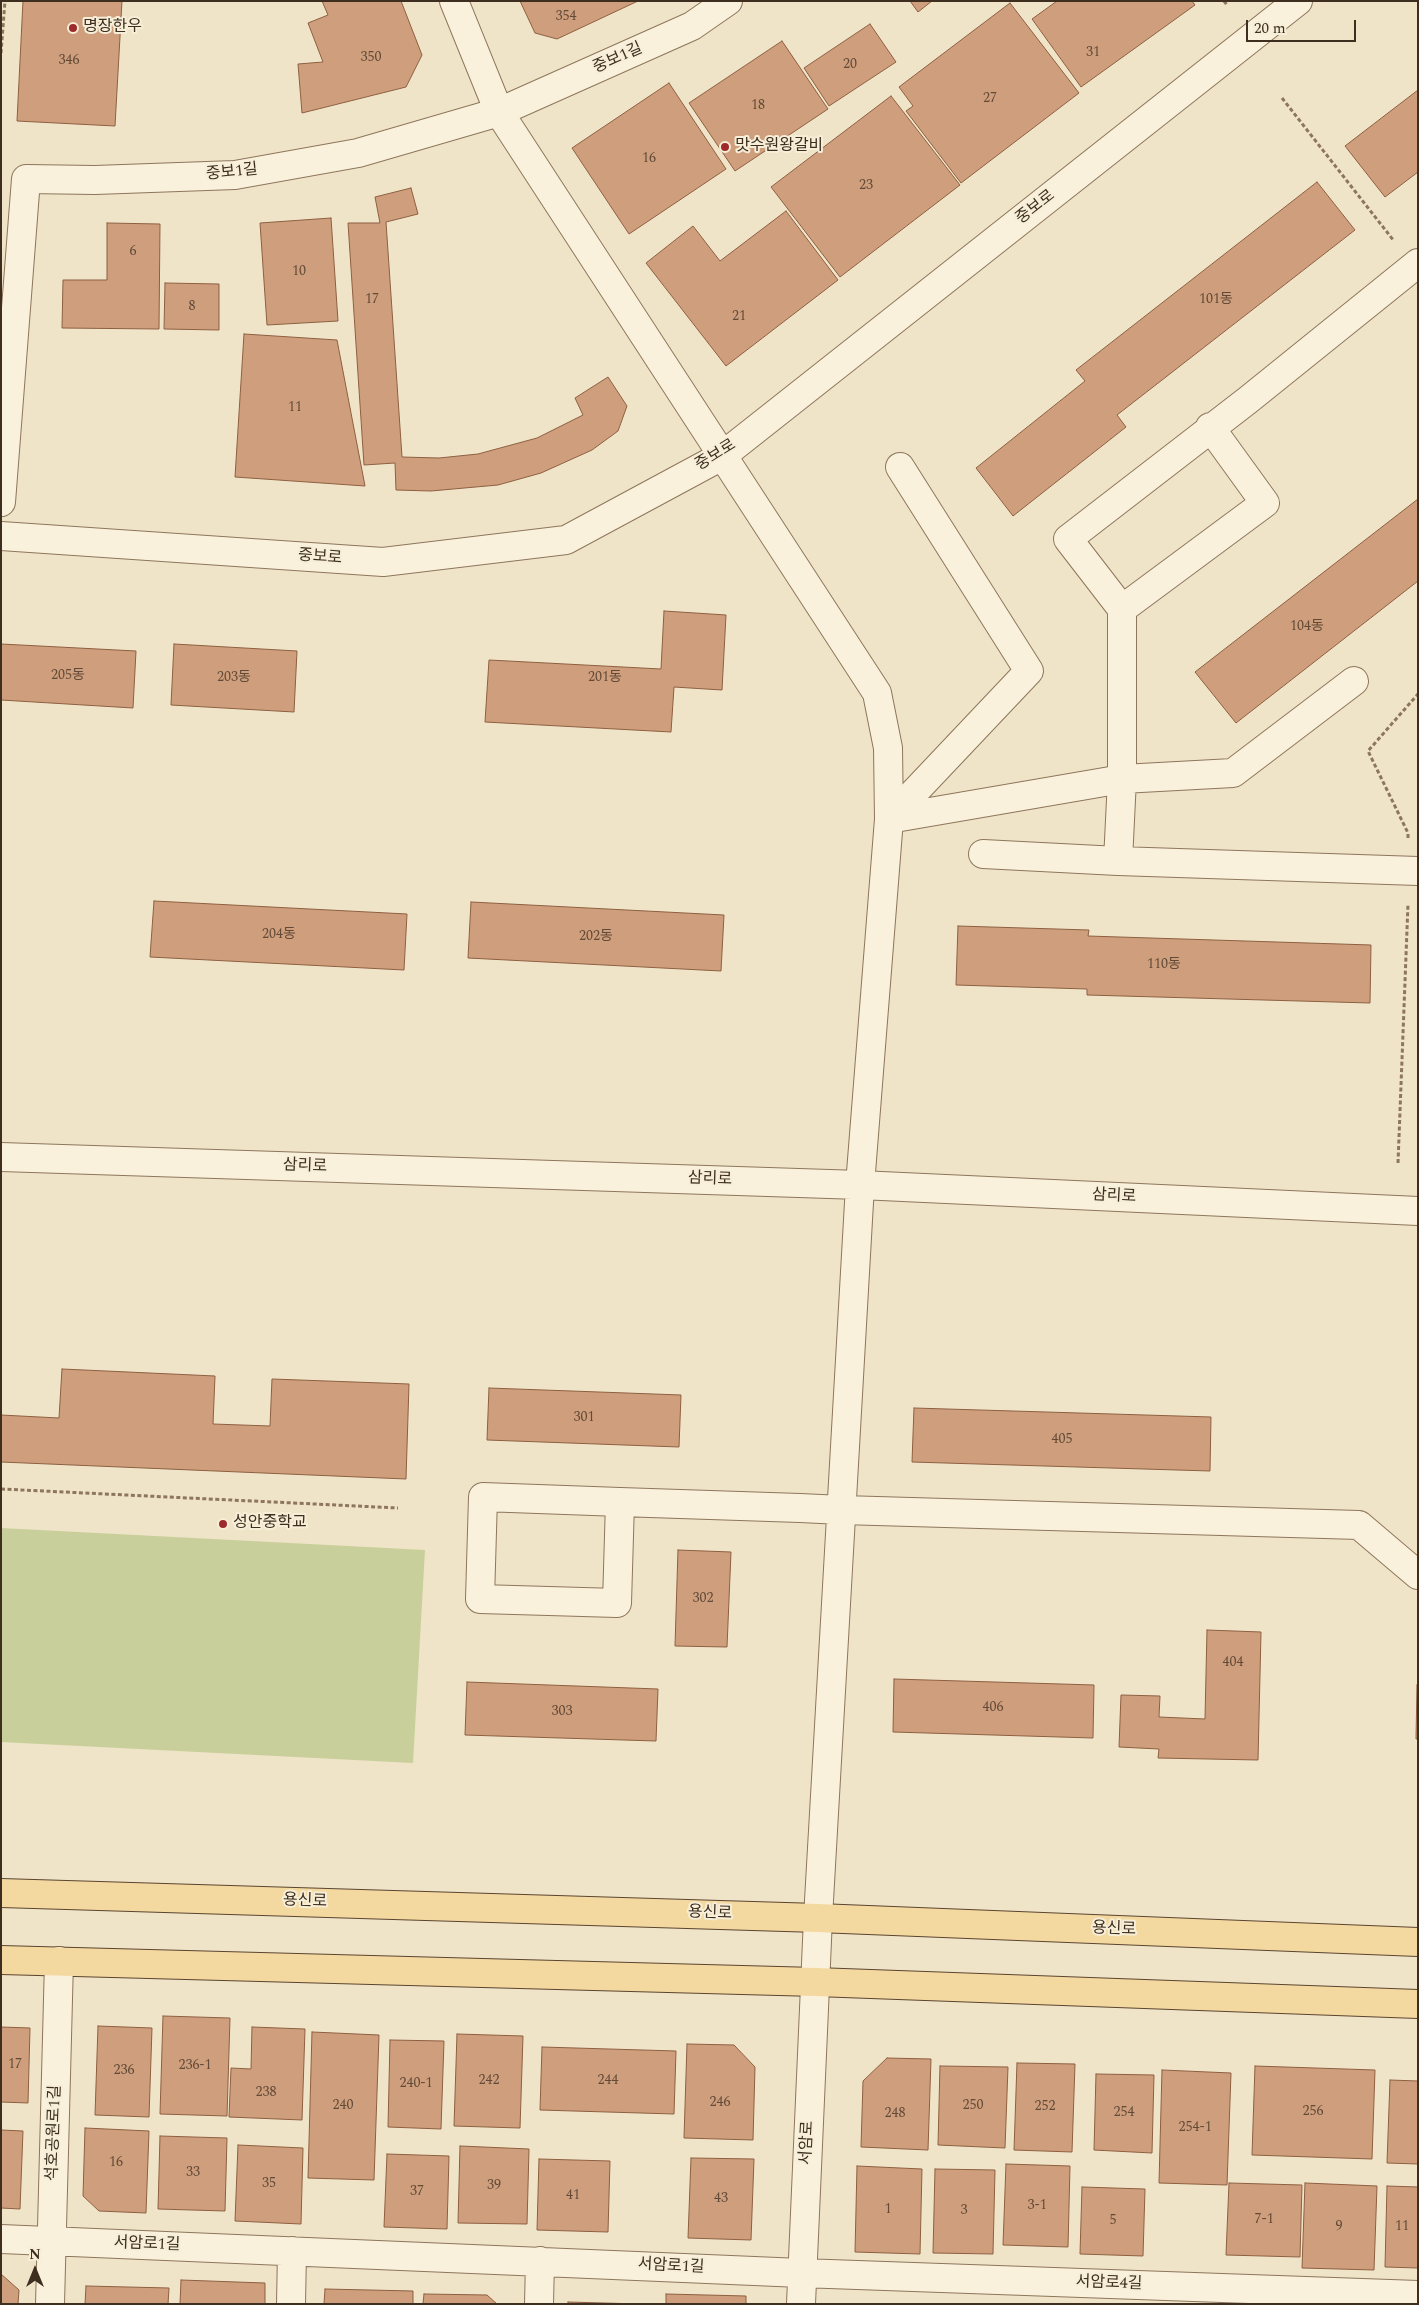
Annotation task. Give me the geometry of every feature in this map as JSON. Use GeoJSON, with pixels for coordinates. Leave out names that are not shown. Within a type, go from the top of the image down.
{"type":"FeatureCollection","features":[{"type":"Feature","properties":{"kind":"main road","name":"용신로"},"geometry":{"type":"LineString","coordinates":[[1,1893],[818,1918],[1418,1942]]}},
{"type":"Feature","properties":{"kind":"main road"},"geometry":{"type":"LineString","coordinates":[[1,1960],[816,1982],[1418,2004]]}},
{"type":"Feature","properties":{"kind":"street","name":"서암로"},"geometry":{"type":"LineString","coordinates":[[454,1],[499,112],[877,693],[888,748],[889,819],[860,1185],[818,1918],[800,2304]]}},
{"type":"Feature","properties":{"kind":"street","name":"중보1길"},"geometry":{"type":"LineString","coordinates":[[1,502],[26,178],[95,180],[235,175],[358,153],[499,112],[692,26],[728,1]]}},
{"type":"Feature","properties":{"kind":"street","name":"중보로"},"geometry":{"type":"LineString","coordinates":[[1,536],[384,562],[566,540],[722,456],[1298,1]]}},
{"type":"Feature","properties":{"kind":"street"},"geometry":{"type":"LineString","coordinates":[[1118,862],[1122,779],[1122,609],[1068,539],[1210,427],[1248,400],[1416,265]]}},
{"type":"Feature","properties":{"kind":"street"},"geometry":{"type":"LineString","coordinates":[[1122,609],[1266,503],[1210,427]]}},
{"type":"Feature","properties":{"kind":"street"},"geometry":{"type":"LineString","coordinates":[[889,819],[1029,671],[900,467]]}},
{"type":"Feature","properties":{"kind":"street"},"geometry":{"type":"LineString","coordinates":[[889,819],[1122,779],[1233,773],[1354,681]]}},
{"type":"Feature","properties":{"kind":"street"},"geometry":{"type":"LineString","coordinates":[[983,854],[1118,862],[1413,871]]}},
{"type":"Feature","properties":{"kind":"street","name":"삼리로"},"geometry":{"type":"LineString","coordinates":[[1,1157],[860,1185],[1418,1212]]}},
{"type":"Feature","properties":{"kind":"street"},"geometry":{"type":"LineString","coordinates":[[620,1502],[617,1603],[480,1599],[483,1497],[1358,1526],[1414,1569]]}},
{"type":"Feature","properties":{"kind":"street","name":"석호공원로1길"},"geometry":{"type":"LineString","coordinates":[[50,2304],[59,1961]]}},
{"type":"Feature","properties":{"kind":"street","name":"서암로1길"},"geometry":{"type":"LineString","coordinates":[[1,2239],[801,2273]]}},
{"type":"Feature","properties":{"kind":"street"},"geometry":{"type":"LineString","coordinates":[[291,2304],[292,2251]]}},
{"type":"Feature","properties":{"kind":"street"},"geometry":{"type":"LineString","coordinates":[[539,2304],[540,2261]]}},
{"type":"Feature","properties":{"kind":"street","name":"서암로4길"},"geometry":{"type":"LineString","coordinates":[[801,2273],[1418,2295]]}},
{"type":"Feature","properties":{"kind":"path"},"geometry":{"type":"LineString","coordinates":[[1,52],[5,1]]}},
{"type":"Feature","properties":{"kind":"path"},"geometry":{"type":"LineString","coordinates":[[1224,1],[1227,5]]}},
{"type":"Feature","properties":{"kind":"path"},"geometry":{"type":"LineString","coordinates":[[1282,98],[1416,265]]}},
{"type":"Feature","properties":{"kind":"path"},"geometry":{"type":"LineString","coordinates":[[1398,1163],[1413,871],[1408,833],[1368,751],[1418,694]]}},
{"type":"Feature","properties":{"kind":"path"},"geometry":{"type":"LineString","coordinates":[[1,1489],[398,1508]]}},
{"type":"Feature","properties":{"kind":"green space"},"geometry":{"type":"Polygon","coordinates":[[[1,1528],[425,1550],[413,1763],[1,1742],[1,1528]]]}},
{"type":"Feature","properties":{"kind":"building"},"geometry":{"type":"Polygon","coordinates":[[[23,1],[122,1],[115,126],[17,121],[23,1]]]}},
{"type":"Feature","properties":{"kind":"building"},"geometry":{"type":"Polygon","coordinates":[[[322,1],[401,1],[422,55],[406,87],[302,113],[298,64],[323,62],[308,23],[328,15],[322,1]]]}},
{"type":"Feature","properties":{"kind":"building"},"geometry":{"type":"Polygon","coordinates":[[[520,1],[638,1],[557,39],[535,33],[520,1]]]}},
{"type":"Feature","properties":{"kind":"building"},"geometry":{"type":"Polygon","coordinates":[[[910,1],[932,1],[918,12],[910,1]]]}},
{"type":"Feature","properties":{"kind":"building"},"geometry":{"type":"Polygon","coordinates":[[[1057,1],[1192,1],[1195,5],[1081,87],[1032,19],[1057,1]]]}},
{"type":"Feature","properties":{"kind":"building"},"geometry":{"type":"Polygon","coordinates":[[[1010,3],[1079,93],[961,183],[906,111],[913,106],[899,87],[1010,3]]]}},
{"type":"Feature","properties":{"kind":"building"},"geometry":{"type":"Polygon","coordinates":[[[870,24],[896,62],[829,106],[804,68],[870,24]]]}},
{"type":"Feature","properties":{"kind":"building"},"geometry":{"type":"Polygon","coordinates":[[[782,41],[828,109],[735,171],[689,103],[782,41]]]}},
{"type":"Feature","properties":{"kind":"building"},"geometry":{"type":"Polygon","coordinates":[[[669,83],[726,169],[629,234],[572,148],[669,83]]]}},
{"type":"Feature","properties":{"kind":"building"},"geometry":{"type":"Polygon","coordinates":[[[1418,90],[1418,172],[1385,197],[1345,146],[1418,90]]]}},
{"type":"Feature","properties":{"kind":"building"},"geometry":{"type":"Polygon","coordinates":[[[891,96],[960,185],[840,277],[771,187],[891,96]]]}},
{"type":"Feature","properties":{"kind":"building"},"geometry":{"type":"Polygon","coordinates":[[[1317,182],[1355,230],[1117,415],[1126,427],[1013,516],[976,468],[1085,381],[1076,370],[1317,182]]]}},
{"type":"Feature","properties":{"kind":"building"},"geometry":{"type":"Polygon","coordinates":[[[411,188],[418,214],[386,222],[402,457],[439,458],[478,454],[537,438],[583,415],[575,398],[608,377],[627,406],[618,431],[592,450],[541,473],[498,485],[431,491],[396,490],[395,463],[364,465],[348,223],[380,223],[375,197],[411,188]]]}},
{"type":"Feature","properties":{"kind":"building"},"geometry":{"type":"Polygon","coordinates":[[[786,211],[838,280],[726,366],[646,263],[693,226],[720,261],[786,211]]]}},
{"type":"Feature","properties":{"kind":"building"},"geometry":{"type":"Polygon","coordinates":[[[331,218],[338,321],[267,325],[260,223],[331,218]]]}},
{"type":"Feature","properties":{"kind":"building"},"geometry":{"type":"Polygon","coordinates":[[[107,223],[160,224],[159,329],[62,328],[63,280],[107,280],[107,223]]]}},
{"type":"Feature","properties":{"kind":"building"},"geometry":{"type":"Polygon","coordinates":[[[165,283],[219,284],[219,330],[164,329],[165,283]]]}},
{"type":"Feature","properties":{"kind":"building"},"geometry":{"type":"Polygon","coordinates":[[[244,334],[337,340],[365,486],[235,477],[244,334]]]}},
{"type":"Feature","properties":{"kind":"building"},"geometry":{"type":"Polygon","coordinates":[[[1418,499],[1418,581],[1236,723],[1195,672],[1418,499]]]}},
{"type":"Feature","properties":{"kind":"building"},"geometry":{"type":"Polygon","coordinates":[[[664,611],[726,615],[722,690],[674,687],[671,732],[485,722],[489,660],[661,669],[664,611]]]}},
{"type":"Feature","properties":{"kind":"building"},"geometry":{"type":"Polygon","coordinates":[[[1,644],[136,651],[133,708],[1,700],[1,644]]]}},
{"type":"Feature","properties":{"kind":"building"},"geometry":{"type":"Polygon","coordinates":[[[174,644],[297,651],[294,712],[171,705],[174,644]]]}},
{"type":"Feature","properties":{"kind":"building"},"geometry":{"type":"Polygon","coordinates":[[[154,901],[407,914],[404,970],[150,957],[154,901]]]}},
{"type":"Feature","properties":{"kind":"building"},"geometry":{"type":"Polygon","coordinates":[[[471,902],[724,915],[721,971],[468,958],[471,902]]]}},
{"type":"Feature","properties":{"kind":"building"},"geometry":{"type":"Polygon","coordinates":[[[958,926],[1089,930],[1088,936],[1371,945],[1370,1003],[1087,995],[1087,989],[956,985],[958,926]]]}},
{"type":"Feature","properties":{"kind":"building","name":"성안중학교"},"geometry":{"type":"Polygon","coordinates":[[[62,1369],[215,1376],[213,1424],[270,1426],[272,1379],[409,1384],[406,1479],[1,1462],[1,1415],[59,1418],[62,1369]]]}},
{"type":"Feature","properties":{"kind":"building"},"geometry":{"type":"Polygon","coordinates":[[[489,1388],[681,1395],[679,1447],[487,1440],[489,1388]]]}},
{"type":"Feature","properties":{"kind":"building"},"geometry":{"type":"Polygon","coordinates":[[[914,1408],[1211,1417],[1210,1471],[912,1462],[914,1408]]]}},
{"type":"Feature","properties":{"kind":"building"},"geometry":{"type":"Polygon","coordinates":[[[678,1550],[731,1552],[727,1647],[675,1646],[678,1550]]]}},
{"type":"Feature","properties":{"kind":"building"},"geometry":{"type":"Polygon","coordinates":[[[1207,1630],[1261,1632],[1258,1760],[1158,1758],[1159,1749],[1119,1747],[1121,1695],[1160,1696],[1159,1717],[1205,1719],[1207,1630]]]}},
{"type":"Feature","properties":{"kind":"building"},"geometry":{"type":"Polygon","coordinates":[[[894,1679],[1094,1685],[1093,1738],[893,1732],[894,1679]]]}},
{"type":"Feature","properties":{"kind":"building"},"geometry":{"type":"Polygon","coordinates":[[[467,1682],[658,1689],[656,1741],[465,1735],[467,1682]]]}},
{"type":"Feature","properties":{"kind":"building"},"geometry":{"type":"Polygon","coordinates":[[[1417,1685],[1418,1739],[1416,1739],[1417,1685]]]}},
{"type":"Feature","properties":{"kind":"building"},"geometry":{"type":"Polygon","coordinates":[[[163,2016],[230,2018],[227,2116],[160,2114],[163,2016]]]}},
{"type":"Feature","properties":{"kind":"building"},"geometry":{"type":"Polygon","coordinates":[[[98,2026],[152,2028],[149,2117],[95,2115],[98,2026]]]}},
{"type":"Feature","properties":{"kind":"building"},"geometry":{"type":"Polygon","coordinates":[[[1,2027],[30,2028],[28,2103],[1,2102],[1,2027]]]}},
{"type":"Feature","properties":{"kind":"building"},"geometry":{"type":"Polygon","coordinates":[[[252,2027],[305,2029],[302,2120],[229,2117],[231,2068],[251,2069],[252,2027]]]}},
{"type":"Feature","properties":{"kind":"building"},"geometry":{"type":"Polygon","coordinates":[[[312,2032],[379,2035],[374,2180],[308,2178],[312,2032]]]}},
{"type":"Feature","properties":{"kind":"building"},"geometry":{"type":"Polygon","coordinates":[[[457,2034],[523,2036],[520,2128],[454,2126],[457,2034]]]}},
{"type":"Feature","properties":{"kind":"building"},"geometry":{"type":"Polygon","coordinates":[[[390,2040],[444,2041],[441,2129],[388,2127],[390,2040]]]}},
{"type":"Feature","properties":{"kind":"building"},"geometry":{"type":"Polygon","coordinates":[[[687,2044],[734,2045],[755,2067],[753,2140],[684,2138],[687,2044]]]}},
{"type":"Feature","properties":{"kind":"building"},"geometry":{"type":"Polygon","coordinates":[[[542,2047],[676,2051],[674,2114],[540,2110],[542,2047]]]}},
{"type":"Feature","properties":{"kind":"building"},"geometry":{"type":"Polygon","coordinates":[[[887,2058],[931,2059],[928,2150],[861,2147],[863,2081],[887,2058]]]}},
{"type":"Feature","properties":{"kind":"building"},"geometry":{"type":"Polygon","coordinates":[[[1017,2063],[1075,2064],[1072,2152],[1014,2150],[1017,2063]]]}},
{"type":"Feature","properties":{"kind":"building"},"geometry":{"type":"Polygon","coordinates":[[[940,2066],[1008,2067],[1005,2148],[938,2145],[940,2066]]]}},
{"type":"Feature","properties":{"kind":"building"},"geometry":{"type":"Polygon","coordinates":[[[1255,2066],[1375,2070],[1372,2159],[1252,2155],[1255,2066]]]}},
{"type":"Feature","properties":{"kind":"building"},"geometry":{"type":"Polygon","coordinates":[[[1162,2070],[1231,2073],[1227,2185],[1159,2183],[1162,2070]]]}},
{"type":"Feature","properties":{"kind":"building"},"geometry":{"type":"Polygon","coordinates":[[[1096,2074],[1154,2075],[1152,2153],[1094,2150],[1096,2074]]]}},
{"type":"Feature","properties":{"kind":"building"},"geometry":{"type":"Polygon","coordinates":[[[1390,2080],[1418,2081],[1418,2164],[1387,2163],[1390,2080]]]}},
{"type":"Feature","properties":{"kind":"building"},"geometry":{"type":"Polygon","coordinates":[[[85,2128],[149,2131],[146,2213],[99,2211],[83,2196],[85,2128]]]}},
{"type":"Feature","properties":{"kind":"building"},"geometry":{"type":"Polygon","coordinates":[[[1,2130],[23,2131],[20,2209],[1,2208],[1,2130]]]}},
{"type":"Feature","properties":{"kind":"building"},"geometry":{"type":"Polygon","coordinates":[[[160,2136],[227,2138],[225,2211],[158,2209],[160,2136]]]}},
{"type":"Feature","properties":{"kind":"building"},"geometry":{"type":"Polygon","coordinates":[[[238,2145],[303,2148],[301,2224],[235,2221],[238,2145]]]}},
{"type":"Feature","properties":{"kind":"building"},"geometry":{"type":"Polygon","coordinates":[[[460,2146],[529,2149],[527,2224],[458,2223],[460,2146]]]}},
{"type":"Feature","properties":{"kind":"building"},"geometry":{"type":"Polygon","coordinates":[[[387,2154],[449,2156],[447,2229],[384,2227],[387,2154]]]}},
{"type":"Feature","properties":{"kind":"building"},"geometry":{"type":"Polygon","coordinates":[[[691,2158],[754,2159],[751,2240],[688,2238],[691,2158]]]}},
{"type":"Feature","properties":{"kind":"building"},"geometry":{"type":"Polygon","coordinates":[[[539,2159],[610,2161],[608,2232],[537,2230],[539,2159]]]}},
{"type":"Feature","properties":{"kind":"building"},"geometry":{"type":"Polygon","coordinates":[[[1006,2164],[1070,2166],[1068,2247],[1003,2245],[1006,2164]]]}},
{"type":"Feature","properties":{"kind":"building"},"geometry":{"type":"Polygon","coordinates":[[[857,2166],[922,2169],[920,2254],[855,2252],[857,2166]]]}},
{"type":"Feature","properties":{"kind":"building"},"geometry":{"type":"Polygon","coordinates":[[[935,2169],[995,2170],[993,2254],[933,2253],[935,2169]]]}},
{"type":"Feature","properties":{"kind":"building"},"geometry":{"type":"Polygon","coordinates":[[[1229,2183],[1302,2185],[1300,2257],[1226,2255],[1229,2183]]]}},
{"type":"Feature","properties":{"kind":"building"},"geometry":{"type":"Polygon","coordinates":[[[1305,2183],[1377,2186],[1374,2270],[1302,2268],[1305,2183]]]}},
{"type":"Feature","properties":{"kind":"building"},"geometry":{"type":"Polygon","coordinates":[[[1387,2186],[1418,2187],[1418,2268],[1385,2267],[1387,2186]]]}},
{"type":"Feature","properties":{"kind":"building"},"geometry":{"type":"Polygon","coordinates":[[[1082,2187],[1145,2189],[1143,2256],[1080,2254],[1082,2187]]]}},
{"type":"Feature","properties":{"kind":"building"},"geometry":{"type":"Polygon","coordinates":[[[1,2274],[19,2290],[18,2304],[1,2304],[1,2274]]]}},
{"type":"Feature","properties":{"kind":"building"},"geometry":{"type":"Polygon","coordinates":[[[181,2280],[265,2283],[265,2304],[180,2304],[181,2280]]]}},
{"type":"Feature","properties":{"kind":"building"},"geometry":{"type":"Polygon","coordinates":[[[86,2286],[169,2288],[168,2304],[85,2304],[86,2286]]]}},
{"type":"Feature","properties":{"kind":"building"},"geometry":{"type":"Polygon","coordinates":[[[325,2289],[413,2291],[413,2304],[324,2304],[325,2289]]]}},
{"type":"Feature","properties":{"kind":"building"},"geometry":{"type":"Polygon","coordinates":[[[424,2294],[487,2295],[497,2304],[423,2304],[424,2294]]]}},
{"type":"Feature","properties":{"kind":"building"},"geometry":{"type":"Polygon","coordinates":[[[666,2294],[746,2296],[746,2304],[666,2304],[666,2294]]]}},
{"type":"Feature","properties":{"kind":"building"},"geometry":{"type":"Polygon","coordinates":[[[568,2302],[640,2304],[568,2304],[568,2302]]]}},
{"type":"Feature","properties":{"kind":"place","name":"명장한우"},"geometry":{"type":"Point","coordinates":[73,28]}},
{"type":"Feature","properties":{"kind":"place","name":"맛수원왕갈비"},"geometry":{"type":"Point","coordinates":[725,147]}},
{"type":"Feature","properties":{"kind":"place","name":"성안중학교"},"geometry":{"type":"Point","coordinates":[223,1524]}}]}
